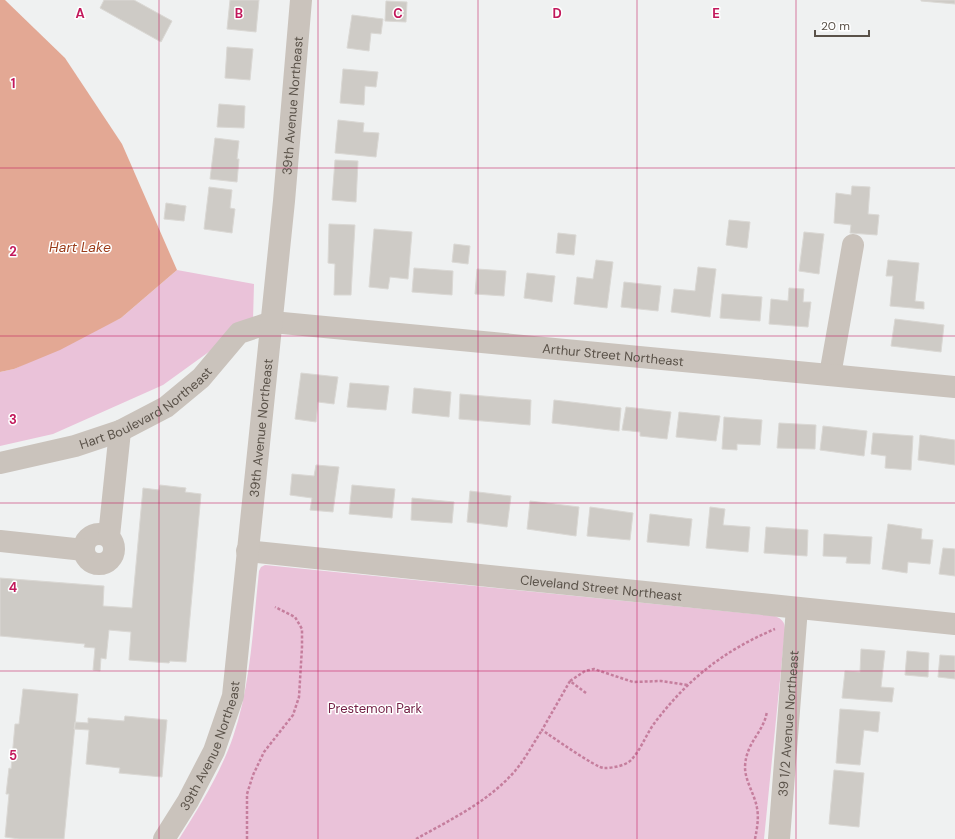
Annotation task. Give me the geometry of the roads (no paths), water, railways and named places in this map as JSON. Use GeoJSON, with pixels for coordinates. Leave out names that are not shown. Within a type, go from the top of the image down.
{"type":"FeatureCollection","features":[{"type":"Feature","properties":{"kind":"street","name":"39th Avenue Northeast"},"geometry":{"type":"LineString","coordinates":[[164,839],[188,801],[214,751],[232,696],[272,322],[301,0]]}},
{"type":"Feature","properties":{"kind":"street"},"geometry":{"type":"LineString","coordinates":[[830,375],[852,245]]}},
{"type":"Feature","properties":{"kind":"street","name":"Arthur Street Northeast"},"geometry":{"type":"LineString","coordinates":[[272,322],[955,387]]}},
{"type":"Feature","properties":{"kind":"street","name":"Hart Boulevard Northeast"},"geometry":{"type":"LineString","coordinates":[[0,463],[75,446],[120,431],[166,407],[201,378],[239,333],[272,322]]}},
{"type":"Feature","properties":{"kind":"street"},"geometry":{"type":"LineString","coordinates":[[0,541],[84,550],[88,559],[97,564],[107,562],[111,559],[115,550],[109,536],[120,431]]}},
{"type":"Feature","properties":{"kind":"street","name":"Cleveland Street Northeast"},"geometry":{"type":"LineString","coordinates":[[248,551],[955,624]]}},
{"type":"Feature","properties":{"kind":"street","name":"39 1/2 Avenue Northeast"},"geometry":{"type":"LineString","coordinates":[[779,839],[797,608]]}},
{"type":"Feature","properties":{"kind":"water","name":"Hart Lake"},"geometry":{"type":"Polygon","coordinates":[[[0,0],[5,0],[65,58],[122,144],[177,270],[121,318],[60,350],[14,369],[0,372],[0,0]]]}},
{"type":"Feature","properties":{"kind":"park label","name":"Prestemon Park"},"geometry":{"type":"Point","coordinates":[375,708]}}]}
